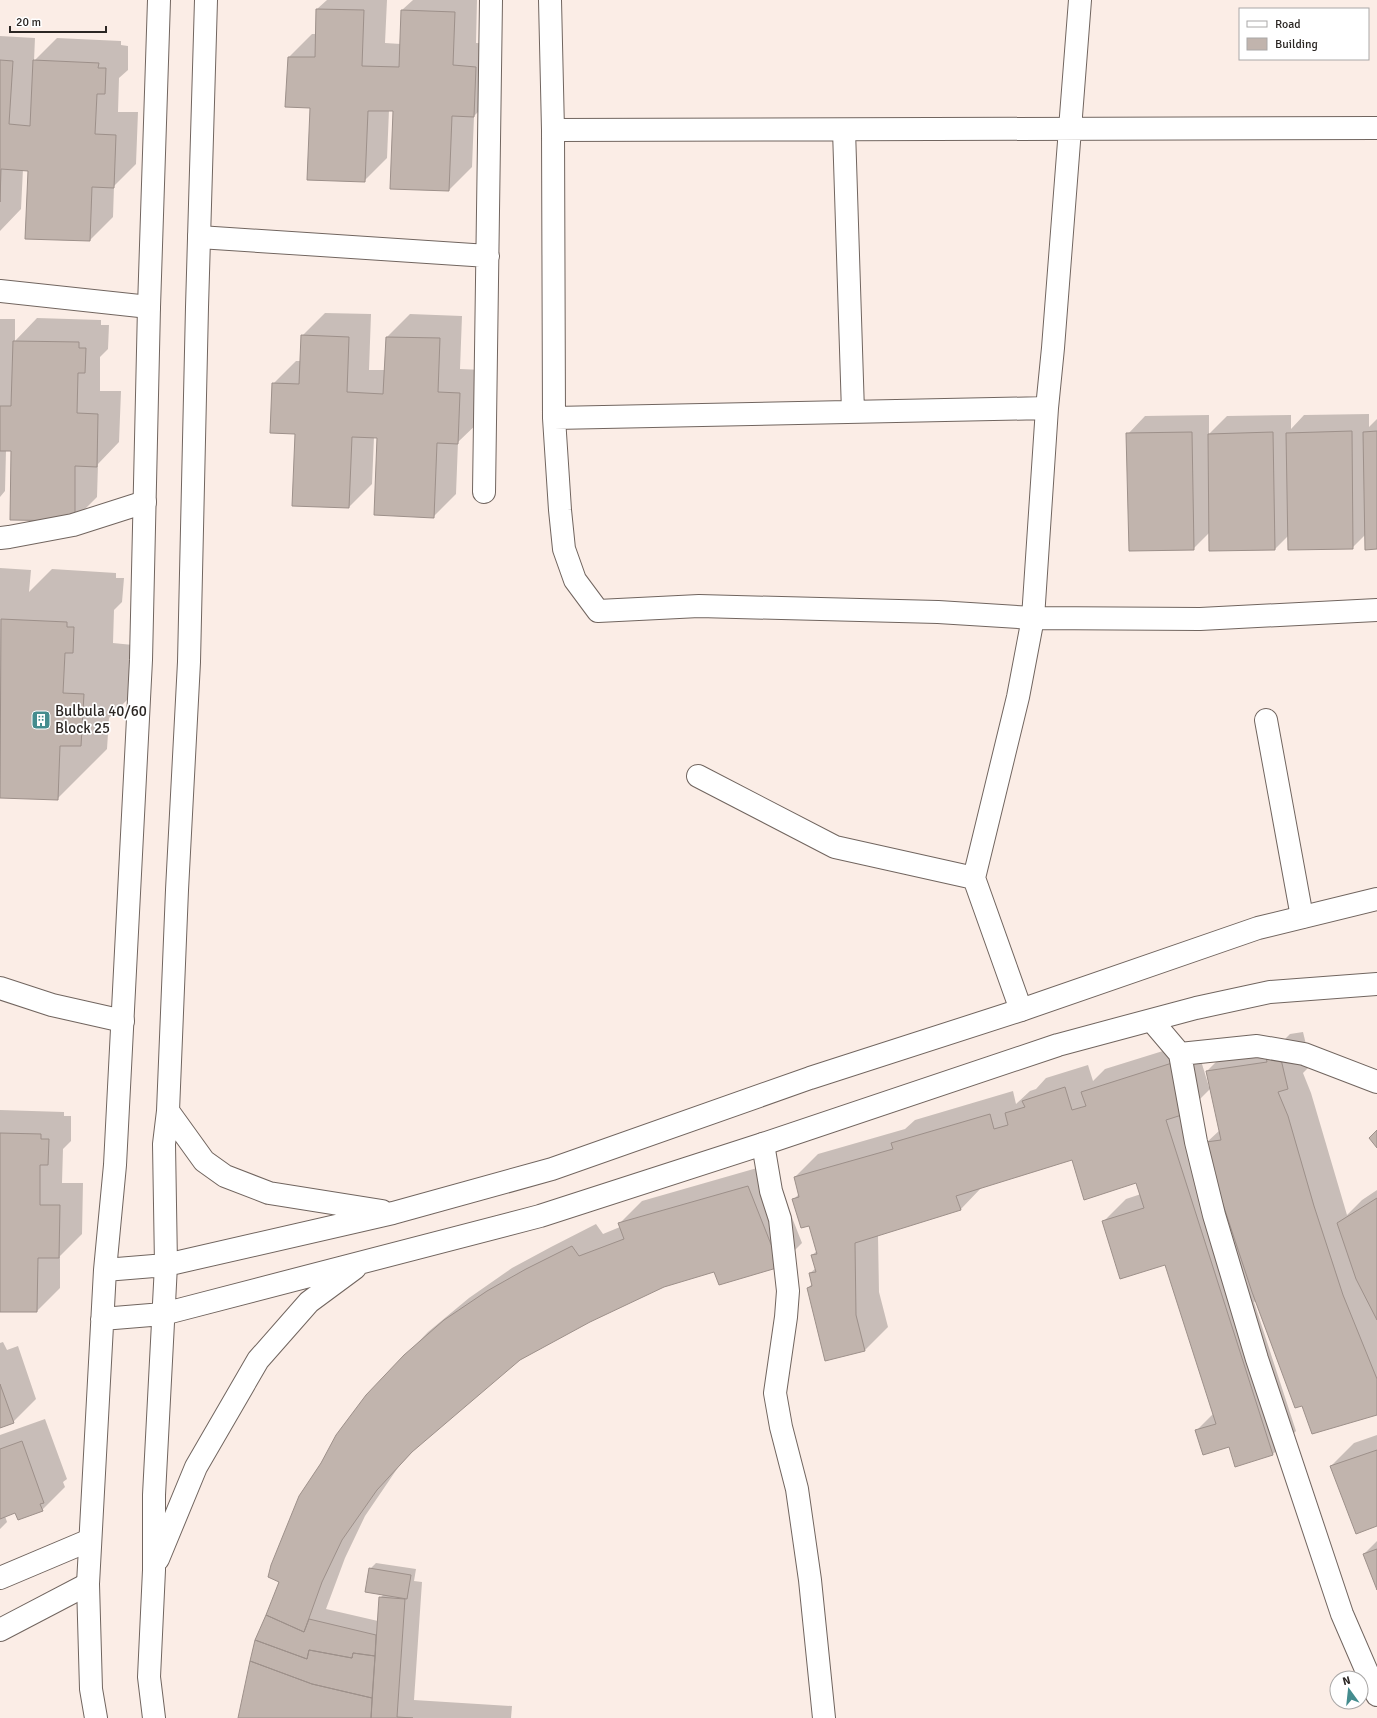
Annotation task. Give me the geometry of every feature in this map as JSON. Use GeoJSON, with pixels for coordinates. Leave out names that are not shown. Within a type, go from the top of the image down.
{"type":"FeatureCollection","features":[{"type":"Feature","properties":{"kind":"street"},"geometry":{"type":"LineString","coordinates":[[96,1718],[91,1689],[88,1584],[105,1270],[115,1165],[141,660],[149,307],[159,0]]}},
{"type":"Feature","properties":{"kind":"street"},"geometry":{"type":"LineString","coordinates":[[154,1718],[149,1676],[154,1570],[154,1495],[166,1264],[164,1144],[168,1111],[177,882],[189,662],[206,0]]}},
{"type":"Feature","properties":{"kind":"street"},"geometry":{"type":"LineString","coordinates":[[484,492],[491,0]]}},
{"type":"Feature","properties":{"kind":"street"},"geometry":{"type":"LineString","coordinates":[[550,0],[554,418],[560,510],[564,549],[574,580],[598,611],[707,606],[938,612],[1033,618],[1200,619],[1377,610]]}},
{"type":"Feature","properties":{"kind":"street"},"geometry":{"type":"LineString","coordinates":[[1021,1010],[974,878],[1018,697],[1033,618],[1047,408],[1071,129],[1080,0]]}},
{"type":"Feature","properties":{"kind":"street"},"geometry":{"type":"LineString","coordinates":[[552,130],[1377,128]]}},
{"type":"Feature","properties":{"kind":"street"},"geometry":{"type":"LineString","coordinates":[[844,130],[853,412]]}},
{"type":"Feature","properties":{"kind":"street"},"geometry":{"type":"LineString","coordinates":[[199,237],[488,256]]}},
{"type":"Feature","properties":{"kind":"street"},"geometry":{"type":"LineString","coordinates":[[0,291],[149,307]]}},
{"type":"Feature","properties":{"kind":"street"},"geometry":{"type":"LineString","coordinates":[[554,418],[1047,408]]}},
{"type":"Feature","properties":{"kind":"street"},"geometry":{"type":"LineString","coordinates":[[0,538],[73,525],[144,502]]}},
{"type":"Feature","properties":{"kind":"street"},"geometry":{"type":"LineString","coordinates":[[1266,720],[1302,917]]}},
{"type":"Feature","properties":{"kind":"street"},"geometry":{"type":"LineString","coordinates":[[698,776],[835,847],[974,878]]}},
{"type":"Feature","properties":{"kind":"street"},"geometry":{"type":"LineString","coordinates":[[105,1270],[166,1264],[393,1213],[552,1169],[810,1078],[1021,1010],[1258,928],[1377,899]]}},
{"type":"Feature","properties":{"kind":"street"},"geometry":{"type":"LineString","coordinates":[[102,1319],[163,1314],[540,1216],[763,1144],[1058,1045],[1196,1008],[1270,992],[1377,984]]}},
{"type":"Feature","properties":{"kind":"street"},"geometry":{"type":"LineString","coordinates":[[0,988],[52,1005],[123,1021]]}},
{"type":"Feature","properties":{"kind":"street"},"geometry":{"type":"LineString","coordinates":[[1152,1021],[1180,1054],[1196,1142],[1214,1215],[1257,1359],[1342,1614],[1377,1695]]}},
{"type":"Feature","properties":{"kind":"street"},"geometry":{"type":"LineString","coordinates":[[1180,1054],[1257,1046],[1304,1054],[1377,1082]]}},
{"type":"Feature","properties":{"kind":"street"},"geometry":{"type":"LineString","coordinates":[[168,1111],[204,1161],[225,1176],[270,1193],[393,1213]]}},
{"type":"Feature","properties":{"kind":"street"},"geometry":{"type":"LineString","coordinates":[[763,1144],[771,1191],[780,1219],[788,1291],[786,1317],[775,1393],[781,1427],[797,1488],[810,1580],[824,1718]]}},
{"type":"Feature","properties":{"kind":"street"},"geometry":{"type":"LineString","coordinates":[[154,1570],[196,1467],[258,1360],[309,1302],[365,1261]]}},
{"type":"Feature","properties":{"kind":"street"},"geometry":{"type":"LineString","coordinates":[[0,1578],[90,1540]]}},
{"type":"Feature","properties":{"kind":"street"},"geometry":{"type":"LineString","coordinates":[[0,1630],[88,1584]]}},
{"type":"Feature","properties":{"kind":"building"},"geometry":{"type":"Polygon","coordinates":[[[316,9],[364,10],[362,66],[399,67],[401,10],[455,12],[453,65],[476,67],[474,117],[452,116],[449,191],[390,189],[393,111],[368,111],[365,182],[307,180],[310,108],[285,107],[288,57],[315,57],[316,9]]]}},
{"type":"Feature","properties":{"kind":"building"},"geometry":{"type":"Polygon","coordinates":[[[0,60],[13,61],[9,124],[30,126],[33,60],[99,63],[98,68],[106,68],[105,94],[97,94],[95,134],[116,135],[114,188],[92,187],[90,241],[25,239],[28,171],[1,169],[0,202],[0,60]]]}},
{"type":"Feature","properties":{"kind":"building"},"geometry":{"type":"Polygon","coordinates":[[[301,335],[349,337],[347,392],[383,394],[386,337],[440,338],[438,392],[460,393],[458,444],[437,443],[434,518],[374,515],[377,438],[352,437],[349,508],[292,506],[295,434],[270,433],[272,383],[299,384],[301,335]]]}},
{"type":"Feature","properties":{"kind":"building"},"geometry":{"type":"Polygon","coordinates":[[[13,341],[79,342],[79,348],[86,348],[85,373],[78,373],[77,413],[98,414],[97,467],[75,466],[75,521],[10,520],[11,451],[0,451],[0,406],[11,406],[13,341]]]}},
{"type":"Feature","properties":{"kind":"building"},"geometry":{"type":"Polygon","coordinates":[[[1352,431],[1353,549],[1288,550],[1286,433],[1352,431]]]}},
{"type":"Feature","properties":{"kind":"building"},"geometry":{"type":"Polygon","coordinates":[[[1377,431],[1377,549],[1365,550],[1363,432],[1377,431]]]}},
{"type":"Feature","properties":{"kind":"building"},"geometry":{"type":"Polygon","coordinates":[[[1192,432],[1194,550],[1129,551],[1126,433],[1192,432]]]}},
{"type":"Feature","properties":{"kind":"building"},"geometry":{"type":"Polygon","coordinates":[[[1273,432],[1275,550],[1209,551],[1208,434],[1273,432]]]}},
{"type":"Feature","properties":{"kind":"building","name":"Bulbula 40/60 Block 25"},"geometry":{"type":"Polygon","coordinates":[[[1,619],[67,622],[67,627],[74,627],[73,653],[65,653],[63,693],[84,694],[81,746],[60,746],[58,800],[0,798],[1,619]]]}},
{"type":"Feature","properties":{"kind":"building"},"geometry":{"type":"Polygon","coordinates":[[[1280,1055],[1288,1089],[1278,1092],[1288,1116],[1314,1206],[1343,1295],[1377,1379],[1377,1415],[1312,1434],[1302,1406],[1295,1408],[1252,1292],[1215,1180],[1206,1142],[1221,1140],[1206,1071],[1267,1062],[1266,1057],[1280,1055]]]}},
{"type":"Feature","properties":{"kind":"building"},"geometry":{"type":"Polygon","coordinates":[[[1172,1063],[1188,1113],[1166,1120],[1273,1455],[1235,1467],[1229,1447],[1203,1455],[1195,1430],[1216,1424],[1165,1265],[1120,1279],[1102,1221],[1144,1208],[1136,1183],[1084,1200],[1072,1160],[956,1196],[961,1210],[855,1243],[856,1315],[865,1351],[825,1361],[807,1288],[812,1286],[809,1273],[816,1272],[811,1255],[817,1254],[809,1226],[801,1228],[792,1199],[799,1197],[794,1177],[893,1149],[891,1143],[990,1114],[994,1129],[1008,1125],[1005,1113],[1025,1107],[1022,1101],[1065,1087],[1072,1110],[1086,1106],[1081,1092],[1172,1063]]]}},
{"type":"Feature","properties":{"kind":"building"},"geometry":{"type":"Polygon","coordinates":[[[1377,1130],[1377,1148],[1369,1138],[1377,1130]]]}},
{"type":"Feature","properties":{"kind":"building"},"geometry":{"type":"Polygon","coordinates":[[[0,1133],[41,1134],[41,1139],[49,1139],[48,1165],[40,1165],[40,1205],[60,1205],[59,1258],[38,1258],[37,1312],[0,1312],[0,1133]]]}},
{"type":"Feature","properties":{"kind":"building"},"geometry":{"type":"Polygon","coordinates":[[[748,1186],[780,1267],[719,1285],[714,1272],[664,1287],[590,1322],[520,1360],[412,1452],[377,1490],[342,1540],[322,1582],[304,1632],[266,1615],[279,1582],[268,1577],[271,1565],[299,1496],[321,1463],[336,1435],[366,1395],[404,1355],[444,1320],[487,1291],[526,1269],[572,1246],[579,1256],[624,1239],[618,1223],[748,1186]]]}},
{"type":"Feature","properties":{"kind":"building"},"geometry":{"type":"Polygon","coordinates":[[[1377,1198],[1377,1320],[1356,1279],[1337,1223],[1377,1198]]]}},
{"type":"Feature","properties":{"kind":"building"},"geometry":{"type":"Polygon","coordinates":[[[0,1384],[14,1423],[0,1428],[0,1384]]]}},
{"type":"Feature","properties":{"kind":"building"},"geometry":{"type":"Polygon","coordinates":[[[22,1441],[44,1503],[40,1504],[43,1511],[18,1520],[15,1513],[0,1519],[0,1449],[22,1441]]]}},
{"type":"Feature","properties":{"kind":"building"},"geometry":{"type":"Polygon","coordinates":[[[1377,1450],[1377,1526],[1356,1534],[1330,1466],[1377,1450]]]}},
{"type":"Feature","properties":{"kind":"building"},"geometry":{"type":"Polygon","coordinates":[[[1377,1549],[1377,1590],[1363,1554],[1377,1549]]]}},
{"type":"Feature","properties":{"kind":"building"},"geometry":{"type":"Polygon","coordinates":[[[369,1568],[411,1575],[407,1599],[365,1592],[369,1568]]]}},
{"type":"Feature","properties":{"kind":"building"},"geometry":{"type":"Polygon","coordinates":[[[379,1597],[405,1599],[397,1717],[413,1718],[371,1718],[379,1597]]]}},
{"type":"Feature","properties":{"kind":"building"},"geometry":{"type":"Polygon","coordinates":[[[266,1615],[304,1632],[309,1619],[376,1635],[375,1656],[353,1653],[352,1658],[309,1650],[307,1659],[255,1640],[266,1615]]]}},
{"type":"Feature","properties":{"kind":"building"},"geometry":{"type":"Polygon","coordinates":[[[255,1640],[307,1659],[309,1650],[352,1658],[353,1653],[375,1656],[372,1698],[312,1684],[250,1661],[255,1640]]]}},
{"type":"Feature","properties":{"kind":"building"},"geometry":{"type":"Polygon","coordinates":[[[250,1661],[312,1684],[372,1698],[371,1718],[238,1718],[250,1661]]]}},
{"type":"Feature","properties":{"kind":"place","name":"Bulbula 40/60 Block 25"},"geometry":{"type":"Point","coordinates":[41,720]}}]}
